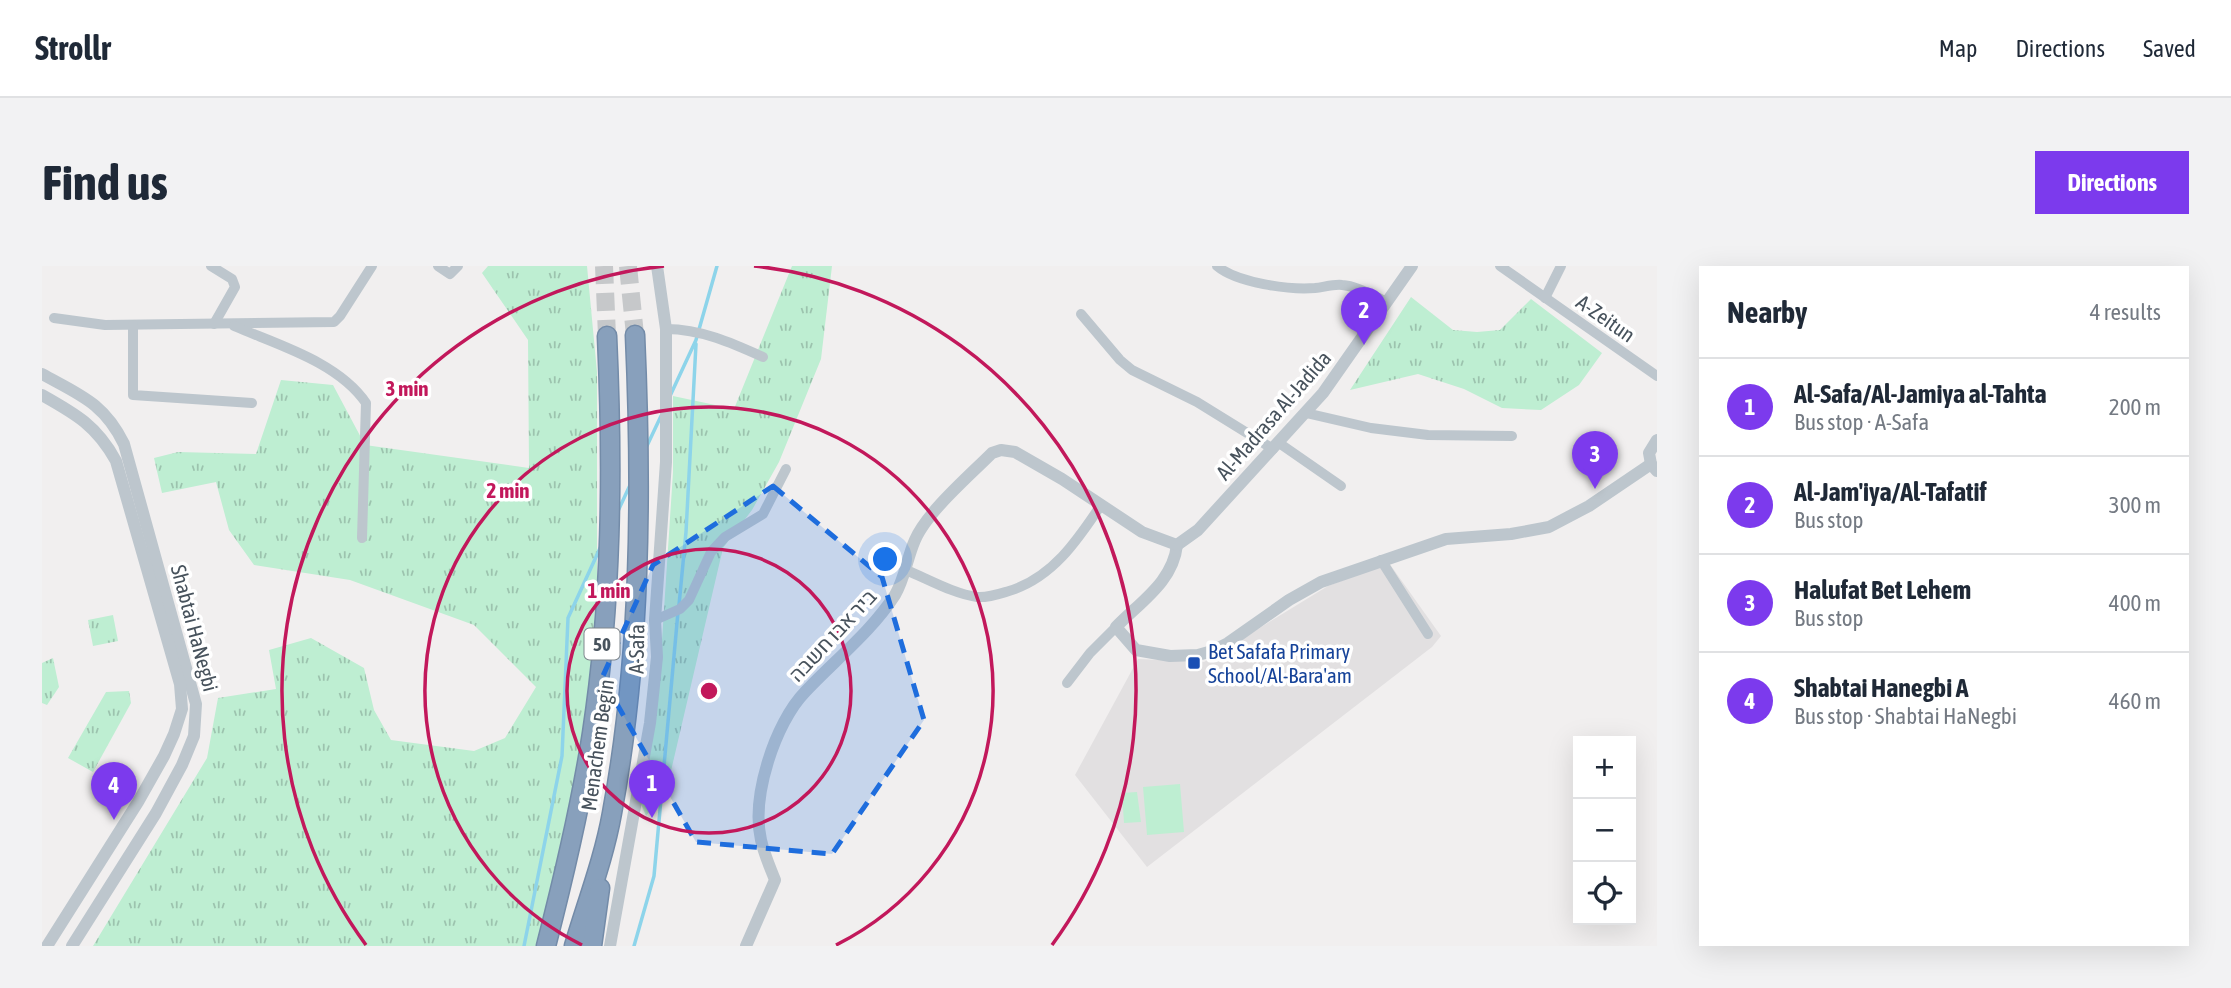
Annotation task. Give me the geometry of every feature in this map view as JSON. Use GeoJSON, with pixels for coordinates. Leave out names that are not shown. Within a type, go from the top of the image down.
{"type":"FeatureCollection","features":[{"type":"Feature","properties":{"kind":"highway","name":"Menachem Begin"},"geometry":{"type":"LineString","coordinates":[[575,946],[611,816],[623,741],[637,556],[639,420],[635,335]]}},
{"type":"Feature","properties":{"kind":"highway","name":"Menachem Begin"},"geometry":{"type":"LineString","coordinates":[[546,946],[578,814],[592,732],[600,662],[611,506],[607,336]]}},
{"type":"Feature","properties":{"kind":"highway"},"geometry":{"type":"LineString","coordinates":[[592,946],[611,816]]}},
{"type":"Feature","properties":{"kind":"street"},"geometry":{"type":"LineString","coordinates":[[211,266],[232,279],[234,287],[214,324]]}},
{"type":"Feature","properties":{"kind":"street"},"geometry":{"type":"LineString","coordinates":[[54,318],[105,325],[334,323],[372,266]]}},
{"type":"Feature","properties":{"kind":"street"},"geometry":{"type":"LineString","coordinates":[[438,266],[450,274],[458,266]]}},
{"type":"Feature","properties":{"kind":"street","name":"A-Safa"},"geometry":{"type":"LineString","coordinates":[[610,946],[650,723],[657,657],[655,620],[666,462],[666,329],[657,266]]}},
{"type":"Feature","properties":{"kind":"street"},"geometry":{"type":"LineString","coordinates":[[1217,266],[1236,278],[1255,282],[1313,289],[1340,284],[1387,302]]}},
{"type":"Feature","properties":{"kind":"street","name":"Al-Madrasa Al-Jadida"},"geometry":{"type":"LineString","coordinates":[[1177,545],[1198,530],[1306,413],[1336,376],[1412,266]]}},
{"type":"Feature","properties":{"kind":"street","name":"A-Zeitun"},"geometry":{"type":"LineString","coordinates":[[1500,266],[1657,376]]}},
{"type":"Feature","properties":{"kind":"street"},"geometry":{"type":"LineString","coordinates":[[1545,298],[1562,266]]}},
{"type":"Feature","properties":{"kind":"street"},"geometry":{"type":"LineString","coordinates":[[1081,314],[1120,360],[1132,370],[1197,402],[1341,486]]}},
{"type":"Feature","properties":{"kind":"street"},"geometry":{"type":"LineString","coordinates":[[230,324],[335,372],[359,393],[366,403],[362,538]]}},
{"type":"Feature","properties":{"kind":"street"},"geometry":{"type":"LineString","coordinates":[[133,325],[133,395],[252,403]]}},
{"type":"Feature","properties":{"kind":"street"},"geometry":{"type":"LineString","coordinates":[[666,329],[702,333],[763,357]]}},
{"type":"Feature","properties":{"kind":"street","name":"Shabtai HaNegbi"},"geometry":{"type":"LineString","coordinates":[[42,374],[105,412],[124,444],[196,704],[194,736],[182,765],[156,813],[72,946]]}},
{"type":"Feature","properties":{"kind":"street","name":"Shabtai HaNegbi"},"geometry":{"type":"LineString","coordinates":[[42,395],[72,411],[93,427],[103,438],[116,461],[180,684],[182,709],[169,745],[138,802],[47,946]]}},
{"type":"Feature","properties":{"kind":"street"},"geometry":{"type":"LineString","coordinates":[[1306,413],[1371,428],[1429,435],[1512,436]]}},
{"type":"Feature","properties":{"kind":"street"},"geometry":{"type":"LineString","coordinates":[[1116,627],[1136,650],[1170,656],[1198,655],[1228,643],[1313,586],[1381,560],[1446,539],[1511,534],[1549,527],[1654,468],[1649,453],[1657,440]]}},
{"type":"Feature","properties":{"kind":"street","name":"ביר אבו חשבה"},"geometry":{"type":"LineString","coordinates":[[746,946],[775,880],[761,839],[759,806],[768,762],[789,711],[804,692],[836,663],[875,621],[895,594],[915,540],[928,520],[992,453],[1001,450],[1015,452],[1142,532],[1177,545]]}},
{"type":"Feature","properties":{"kind":"street"},"geometry":{"type":"LineString","coordinates":[[655,620],[680,609],[689,600],[711,552],[725,537],[763,514],[786,469]]}},
{"type":"Feature","properties":{"kind":"street"},"geometry":{"type":"LineString","coordinates":[[906,570],[977,597],[996,596],[1017,589],[1035,580],[1058,562],[1101,505]]}},
{"type":"Feature","properties":{"kind":"street"},"geometry":{"type":"LineString","coordinates":[[1067,683],[1090,653],[1164,580],[1172,566],[1177,545]]}},
{"type":"Feature","properties":{"kind":"street"},"geometry":{"type":"LineString","coordinates":[[1381,560],[1428,634]]}},
{"type":"Feature","properties":{"kind":"highlighted area"},"geometry":{"type":"Polygon","coordinates":[[[773,486],[882,577],[924,720],[832,854],[696,842],[602,678],[653,565],[773,486]]]}},
{"type":"Feature","properties":{"kind":"shaded area"},"geometry":{"type":"Polygon","coordinates":[[[1389,563],[1441,636],[1432,647],[1147,867],[1075,775],[1138,659],[1204,662],[1328,586],[1389,563]]]}},
{"type":"Feature","properties":{"kind":"green space"},"geometry":{"type":"Polygon","coordinates":[[[488,266],[587,266],[597,372],[597,577],[587,730],[545,946],[93,946],[207,758],[218,698],[276,689],[269,650],[311,638],[364,668],[374,710],[391,740],[474,751],[505,738],[536,687],[474,625],[350,580],[254,565],[229,530],[216,482],[162,493],[154,458],[178,452],[256,454],[281,380],[333,385],[365,445],[529,468],[528,340],[482,273],[488,266]]]}},
{"type":"Feature","properties":{"kind":"green space"},"geometry":{"type":"Polygon","coordinates":[[[792,266],[832,266],[821,359],[779,462],[752,510],[723,548],[667,788],[646,816],[641,804],[660,671],[673,472],[673,396],[734,409],[792,266]]]}},
{"type":"Feature","properties":{"kind":"green space"},"geometry":{"type":"Polygon","coordinates":[[[1411,297],[1453,330],[1477,332],[1500,330],[1531,299],[1602,353],[1579,385],[1541,410],[1502,408],[1464,389],[1418,374],[1350,390],[1411,297]]]}},
{"type":"Feature","properties":{"kind":"green space"},"geometry":{"type":"Polygon","coordinates":[[[113,615],[118,641],[93,646],[88,620],[113,615]]]}},
{"type":"Feature","properties":{"kind":"green space"},"geometry":{"type":"Polygon","coordinates":[[[53,658],[59,687],[47,705],[42,703],[42,663],[53,658]]]}},
{"type":"Feature","properties":{"kind":"green space"},"geometry":{"type":"Polygon","coordinates":[[[129,691],[131,703],[93,772],[68,758],[106,692],[129,691]]]}},
{"type":"Feature","properties":{"kind":"green space"},"geometry":{"type":"Polygon","coordinates":[[[1180,784],[1184,832],[1147,835],[1143,787],[1180,784]]]}},
{"type":"Feature","properties":{"kind":"green space"},"geometry":{"type":"Polygon","coordinates":[[[1137,792],[1141,822],[1124,823],[1122,793],[1137,792]]]}},
{"type":"Feature","properties":{"kind":"waterway"},"geometry":{"type":"LineString","coordinates":[[670,396],[696,340],[717,266]]}},
{"type":"Feature","properties":{"kind":"waterway"},"geometry":{"type":"LineString","coordinates":[[679,605],[686,532],[696,344]]}},
{"type":"Feature","properties":{"kind":"waterway"},"geometry":{"type":"LineString","coordinates":[[645,450],[661,416]]}},
{"type":"Feature","properties":{"kind":"waterway"},"geometry":{"type":"LineString","coordinates":[[618,511],[631,483]]}},
{"type":"Feature","properties":{"kind":"waterway"},"geometry":{"type":"LineString","coordinates":[[524,946],[562,756],[568,618],[601,546]]}},
{"type":"Feature","properties":{"kind":"waterway"},"geometry":{"type":"LineString","coordinates":[[634,946],[654,876],[678,612]]}},
{"type":"Feature","properties":{"kind":"tunnel"},"geometry":{"type":"LineString","coordinates":[[604,266],[607,336]]}},
{"type":"Feature","properties":{"kind":"tunnel"},"geometry":{"type":"LineString","coordinates":[[628,266],[635,335]]}},
{"type":"Feature","properties":{"kind":"place","name":"Al-Jam'iya/Al-Tafatif"},"geometry":{"type":"Point","coordinates":[1364,345]}},
{"type":"Feature","properties":{"kind":"place","name":"Halufat Bet Lehem"},"geometry":{"type":"Point","coordinates":[1595,489]}},
{"type":"Feature","properties":{"kind":"place","name":"Bet Safafa Primary School/Al-Bara'am"},"geometry":{"type":"Point","coordinates":[1194,663]}},
{"type":"Feature","properties":{"kind":"place","name":"Al-Safa/Al-Jamiya al-Tahta"},"geometry":{"type":"Point","coordinates":[652,818]}},
{"type":"Feature","properties":{"kind":"place","name":"Shabtai Hanegbi A"},"geometry":{"type":"Point","coordinates":[114,820]}}]}
